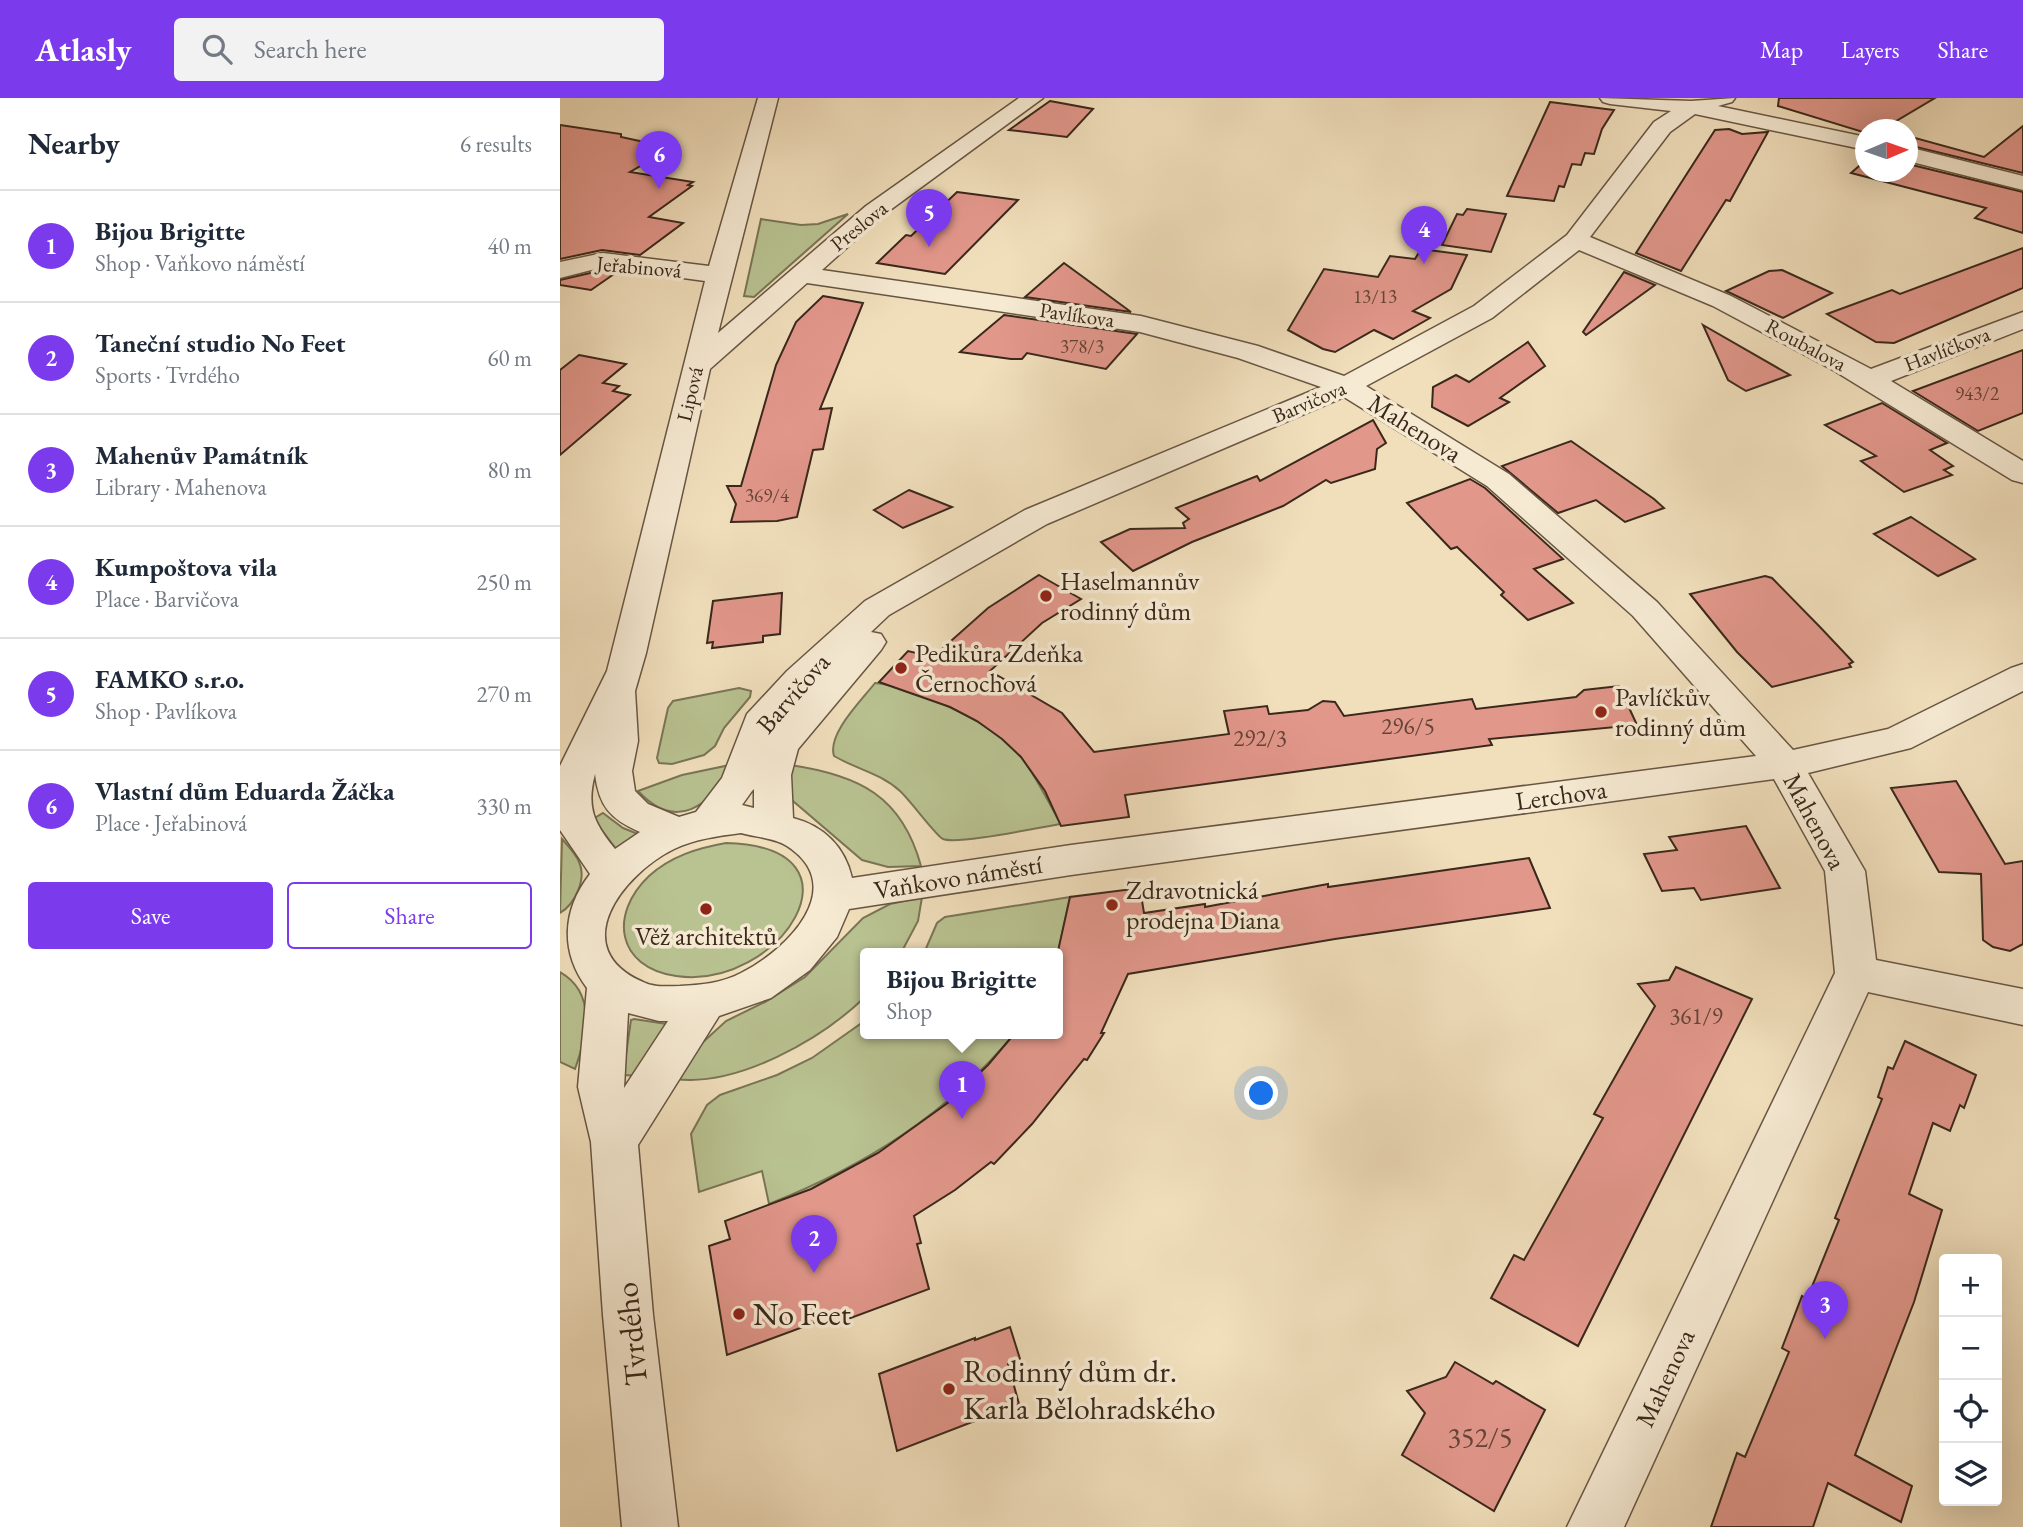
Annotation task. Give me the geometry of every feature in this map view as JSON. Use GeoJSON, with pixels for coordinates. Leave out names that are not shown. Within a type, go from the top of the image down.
{"type":"FeatureCollection","features":[{"type":"Feature","properties":{"kind":"street","name":"Lipová"},"geometry":{"type":"LineString","coordinates":[[613,875],[575,822],[567,798],[571,774],[590,733],[617,691],[629,653],[719,275],[768,98]]}},
{"type":"Feature","properties":{"kind":"street","name":"Preslova"},"geometry":{"type":"LineString","coordinates":[[696,367],[874,211],[1032,98]]}},
{"type":"Feature","properties":{"kind":"street"},"geometry":{"type":"LineString","coordinates":[[1610,98],[1691,107],[1855,142]]}},
{"type":"Feature","properties":{"kind":"street","name":"Barvičova"},"geometry":{"type":"LineString","coordinates":[[692,827],[739,782],[760,723],[799,679],[877,608],[911,592],[1036,517],[1346,386],[1483,312],[1576,240],[1662,127],[1691,107],[1725,98]]}},
{"type":"Feature","properties":{"kind":"street"},"geometry":{"type":"LineString","coordinates":[[1918,157],[2023,183]]}},
{"type":"Feature","properties":{"kind":"street","name":"Roubalova"},"geometry":{"type":"LineString","coordinates":[[1576,240],[1722,301],[1871,379],[2023,474]]}},
{"type":"Feature","properties":{"kind":"street","name":"Jeřabinová"},"geometry":{"type":"LineString","coordinates":[[560,270],[580,263],[603,260],[719,275]]}},
{"type":"Feature","properties":{"kind":"street","name":"Pavlíkova"},"geometry":{"type":"LineString","coordinates":[[801,274],[1142,324],[1248,352],[1346,386]]}},
{"type":"Feature","properties":{"kind":"street","name":"Havlíčkova"},"geometry":{"type":"LineString","coordinates":[[1871,379],[2023,320]]}},
{"type":"Feature","properties":{"kind":"street","name":"Mahenova"},"geometry":{"type":"LineString","coordinates":[[1346,386],[1498,480],[1645,609],[1785,765],[1845,871],[1856,973],[1595,1527]]}},
{"type":"Feature","properties":{"kind":"street","name":"Barvičova"},"geometry":{"type":"LineString","coordinates":[[774,823],[772,775],[780,744],[911,592]]}},
{"type":"Feature","properties":{"kind":"street","name":"Lerchova"},"geometry":{"type":"LineString","coordinates":[[1083,859],[1785,765],[1898,739],[2023,676]]}},
{"type":"Feature","properties":{"kind":"street","name":"Lipová"},"geometry":{"type":"LineString","coordinates":[[617,691],[620,741],[613,771],[617,796],[634,814],[692,827]]}},
{"type":"Feature","properties":{"kind":"street","name":"Vaňkovo náměstí"},"geometry":{"type":"LineString","coordinates":[[741,819],[774,823],[801,833],[821,849],[833,871],[834,897],[826,924],[807,951],[778,974],[743,992],[704,1003],[659,1004],[621,993],[595,971],[584,943],[573,937],[613,875],[638,852],[692,827],[741,819]]}},
{"type":"Feature","properties":{"kind":"street","name":"Vaňkovo náměstí"},"geometry":{"type":"LineString","coordinates":[[834,897],[1083,859]]}},
{"type":"Feature","properties":{"kind":"street"},"geometry":{"type":"LineString","coordinates":[[1856,973],[2023,1007]]}},
{"type":"Feature","properties":{"kind":"street","name":"Tvrdého"},"geometry":{"type":"LineString","coordinates":[[609,983],[601,1087],[614,1142],[628,1315],[650,1527]]}},
{"type":"Feature","properties":{"kind":"street"},"geometry":{"type":"LineString","coordinates":[[614,1142],[704,1003]]}},
{"type":"Feature","properties":{"kind":"green space"},"geometry":{"type":"Polygon","coordinates":[[[848,214],[754,297],[744,296],[761,219],[801,225],[818,224],[848,214]]]}},
{"type":"Feature","properties":{"kind":"green space"},"geometry":{"type":"Polygon","coordinates":[[[875,683],[933,700],[995,733],[1022,758],[1061,824],[965,840],[940,837],[892,785],[834,756],[833,747],[840,728],[875,683]]]}},
{"type":"Feature","properties":{"kind":"green space"},"geometry":{"type":"Polygon","coordinates":[[[739,688],[751,691],[750,697],[724,728],[715,746],[704,755],[672,764],[659,763],[657,758],[668,708],[673,701],[739,688]]]}},
{"type":"Feature","properties":{"kind":"green space"},"geometry":{"type":"Polygon","coordinates":[[[730,765],[713,793],[691,809],[679,812],[666,810],[638,791],[682,775],[730,765]]]}},
{"type":"Feature","properties":{"kind":"green space"},"geometry":{"type":"Polygon","coordinates":[[[790,765],[837,775],[874,793],[902,822],[913,842],[921,866],[888,867],[862,860],[793,801],[787,793],[790,765]]]}},
{"type":"Feature","properties":{"kind":"green space"},"geometry":{"type":"Polygon","coordinates":[[[603,813],[623,828],[638,834],[617,850],[593,819],[603,813]]]}},
{"type":"Feature","properties":{"kind":"green space"},"geometry":{"type":"Polygon","coordinates":[[[562,839],[578,859],[582,876],[575,897],[560,913],[562,839]]]}},
{"type":"Feature","properties":{"kind":"green space"},"geometry":{"type":"Polygon","coordinates":[[[726,843],[771,850],[796,868],[803,891],[796,917],[776,942],[748,962],[714,975],[676,976],[656,971],[641,962],[625,937],[624,922],[636,891],[657,869],[676,858],[695,850],[726,843]]]}},
{"type":"Feature","properties":{"kind":"green space"},"geometry":{"type":"Polygon","coordinates":[[[922,897],[918,921],[904,948],[860,948],[860,1001],[848,1012],[803,1043],[752,1068],[699,1079],[675,1079],[701,1044],[726,1021],[765,1002],[805,977],[863,918],[890,904],[922,897]]]}},
{"type":"Feature","properties":{"kind":"green space"},"geometry":{"type":"Polygon","coordinates":[[[1070,897],[1059,948],[926,948],[937,923],[945,917],[1070,897]]]}},
{"type":"Feature","properties":{"kind":"green space"},"geometry":{"type":"Polygon","coordinates":[[[560,972],[580,991],[584,1003],[585,1029],[575,1069],[560,1062],[560,972]]]}},
{"type":"Feature","properties":{"kind":"green space"},"geometry":{"type":"Polygon","coordinates":[[[631,1020],[673,1025],[642,1076],[623,1075],[631,1020]]]}},
{"type":"Feature","properties":{"kind":"green space"},"geometry":{"type":"Polygon","coordinates":[[[860,1024],[860,1039],[1010,1039],[962,1089],[933,1113],[903,1135],[839,1173],[769,1204],[762,1171],[699,1192],[691,1134],[707,1105],[720,1095],[777,1075],[812,1058],[860,1024]]]}},
{"type":"Feature","properties":{"kind":"building"},"geometry":{"type":"Polygon","coordinates":[[[1779,98],[1935,98],[1900,119],[1855,119],[1855,130],[1778,106],[1779,98]]]}},
{"type":"Feature","properties":{"kind":"building"},"geometry":{"type":"Polygon","coordinates":[[[1050,101],[1093,109],[1067,137],[1009,130],[1050,101]]]}},
{"type":"Feature","properties":{"kind":"building"},"geometry":{"type":"Polygon","coordinates":[[[1550,102],[1614,110],[1602,129],[1594,154],[1585,153],[1581,165],[1572,164],[1564,187],[1559,186],[1554,201],[1507,196],[1550,102]]]}},
{"type":"Feature","properties":{"kind":"building"},"geometry":{"type":"Polygon","coordinates":[[[560,125],[621,134],[621,137],[672,148],[630,172],[693,182],[688,185],[692,186],[649,217],[683,223],[640,255],[602,250],[560,259],[560,125]]]}},
{"type":"Feature","properties":{"kind":"building"},"geometry":{"type":"Polygon","coordinates":[[[2023,126],[2023,173],[1918,147],[1918,139],[1984,157],[2023,126]]]}},
{"type":"Feature","properties":{"kind":"building"},"geometry":{"type":"Polygon","coordinates":[[[1729,129],[1742,134],[1768,132],[1730,201],[1726,200],[1681,271],[1636,253],[1715,130],[1729,129]]]}},
{"type":"Feature","properties":{"kind":"building"},"geometry":{"type":"Polygon","coordinates":[[[1918,166],[2023,192],[2023,233],[1975,218],[1986,208],[1886,182],[1918,182],[1918,166]]]}},
{"type":"Feature","properties":{"kind":"building"},"geometry":{"type":"Polygon","coordinates":[[[957,192],[1018,200],[945,274],[877,263],[906,235],[911,236],[957,192]]]}},
{"type":"Feature","properties":{"kind":"building"},"geometry":{"type":"Polygon","coordinates":[[[1467,209],[1506,214],[1491,252],[1442,245],[1457,214],[1463,215],[1467,209]]]}},
{"type":"Feature","properties":{"kind":"building"},"geometry":{"type":"Polygon","coordinates":[[[2023,248],[2023,288],[1894,343],[1876,342],[1827,314],[1892,290],[1900,294],[2023,248]]]}},
{"type":"Feature","properties":{"kind":"building"},"geometry":{"type":"Polygon","coordinates":[[[1421,249],[1467,255],[1451,289],[1413,311],[1430,318],[1393,339],[1374,330],[1335,352],[1323,349],[1288,330],[1324,269],[1378,277],[1390,256],[1415,259],[1421,249]]]}},
{"type":"Feature","properties":{"kind":"building"},"geometry":{"type":"Polygon","coordinates":[[[1064,263],[1131,312],[1025,297],[1064,263]]]}},
{"type":"Feature","properties":{"kind":"building"},"geometry":{"type":"Polygon","coordinates":[[[603,270],[617,272],[591,290],[560,285],[560,280],[603,270]]]}},
{"type":"Feature","properties":{"kind":"building"},"geometry":{"type":"Polygon","coordinates":[[[1782,270],[1832,293],[1783,318],[1726,291],[1769,271],[1782,270]]]}},
{"type":"Feature","properties":{"kind":"building"},"geometry":{"type":"Polygon","coordinates":[[[1624,272],[1655,285],[1586,335],[1583,332],[1624,272]]]}},
{"type":"Feature","properties":{"kind":"building"},"geometry":{"type":"Polygon","coordinates":[[[823,296],[863,303],[820,409],[832,408],[823,449],[813,450],[797,517],[777,521],[731,522],[736,504],[727,486],[741,486],[776,365],[796,322],[823,296]]]}},
{"type":"Feature","properties":{"kind":"building"},"geometry":{"type":"Polygon","coordinates":[[[1004,315],[1137,334],[1106,369],[1027,353],[1022,359],[1011,359],[960,352],[1004,315]]]}},
{"type":"Feature","properties":{"kind":"building"},"geometry":{"type":"Polygon","coordinates":[[[1703,325],[1790,375],[1746,391],[1728,380],[1703,325]]]}},
{"type":"Feature","properties":{"kind":"building"},"geometry":{"type":"Polygon","coordinates":[[[1528,342],[1545,366],[1500,398],[1509,402],[1468,426],[1432,407],[1433,387],[1456,375],[1469,382],[1528,342]]]}},
{"type":"Feature","properties":{"kind":"building"},"geometry":{"type":"Polygon","coordinates":[[[2023,350],[2023,413],[1978,431],[1913,391],[2023,350]]]}},
{"type":"Feature","properties":{"kind":"building"},"geometry":{"type":"Polygon","coordinates":[[[579,355],[626,364],[603,383],[619,386],[613,391],[630,395],[560,455],[560,370],[579,355]]]}},
{"type":"Feature","properties":{"kind":"building"},"geometry":{"type":"Polygon","coordinates":[[[1882,403],[1947,443],[1930,450],[1953,466],[1944,470],[1952,475],[1904,492],[1861,461],[1876,456],[1825,425],[1882,403]]]}},
{"type":"Feature","properties":{"kind":"building"},"geometry":{"type":"Polygon","coordinates":[[[1373,420],[1386,443],[1377,449],[1375,469],[1331,483],[1326,480],[1283,506],[1192,542],[1133,571],[1101,542],[1130,529],[1185,528],[1183,523],[1189,519],[1176,508],[1257,476],[1260,481],[1373,420]]]}},
{"type":"Feature","properties":{"kind":"building"},"geometry":{"type":"Polygon","coordinates":[[[1571,441],[1664,508],[1625,522],[1596,500],[1558,513],[1502,466],[1571,441]]]}},
{"type":"Feature","properties":{"kind":"building"},"geometry":{"type":"Polygon","coordinates":[[[1470,479],[1485,488],[1563,559],[1534,569],[1573,603],[1528,620],[1501,595],[1504,592],[1457,547],[1451,549],[1407,503],[1470,479]]]}},
{"type":"Feature","properties":{"kind":"building"},"geometry":{"type":"Polygon","coordinates":[[[909,490],[952,507],[903,528],[874,510],[909,490]]]}},
{"type":"Feature","properties":{"kind":"building"},"geometry":{"type":"Polygon","coordinates":[[[1911,517],[1975,559],[1938,576],[1874,534],[1911,517]]]}},
{"type":"Feature","properties":{"kind":"building"},"geometry":{"type":"Polygon","coordinates":[[[1039,575],[1081,599],[1042,623],[990,671],[1062,713],[1094,752],[1229,734],[1224,711],[1267,706],[1269,714],[1308,710],[1323,701],[1335,702],[1344,716],[1472,699],[1476,709],[1576,697],[1584,690],[1619,686],[1637,725],[1489,739],[1492,745],[1125,795],[1129,817],[1061,826],[1045,791],[1021,757],[1002,739],[977,721],[950,707],[879,682],[908,651],[933,657],[988,608],[1039,575]]]}},
{"type":"Feature","properties":{"kind":"building"},"geometry":{"type":"Polygon","coordinates":[[[1765,576],[1772,578],[1820,627],[1853,662],[1849,664],[1851,667],[1772,687],[1737,652],[1690,594],[1765,576]]]}},
{"type":"Feature","properties":{"kind":"building"},"geometry":{"type":"Polygon","coordinates":[[[782,593],[780,634],[763,636],[763,642],[712,648],[713,642],[707,643],[713,601],[782,593]]]}},
{"type":"Feature","properties":{"kind":"building"},"geometry":{"type":"Polygon","coordinates":[[[1956,781],[2005,864],[2023,861],[2023,944],[2010,951],[1993,947],[1983,940],[1981,874],[1939,872],[1891,788],[1956,781]]]}},
{"type":"Feature","properties":{"kind":"building"},"geometry":{"type":"Polygon","coordinates":[[[1746,826],[1780,888],[1701,900],[1694,888],[1662,891],[1644,854],[1677,850],[1669,837],[1746,826]]]}},
{"type":"Feature","properties":{"kind":"building"},"geometry":{"type":"Polygon","coordinates":[[[1529,858],[1550,908],[1335,939],[1128,974],[1101,1033],[1104,1033],[1087,1060],[1084,1059],[1032,1124],[994,1164],[991,1162],[955,1190],[914,1216],[921,1243],[917,1244],[929,1289],[840,1322],[838,1314],[727,1355],[709,1246],[730,1239],[725,1221],[811,1189],[878,1153],[949,1102],[988,1065],[1010,1039],[1063,1039],[1063,948],[1059,948],[1070,897],[1140,888],[1144,913],[1205,904],[1205,907],[1328,884],[1328,887],[1529,858]]]}},
{"type":"Feature","properties":{"kind":"building"},"geometry":{"type":"Polygon","coordinates":[[[1676,967],[1752,999],[1578,1346],[1491,1298],[1514,1255],[1524,1260],[1603,1118],[1594,1114],[1655,1006],[1638,984],[1669,980],[1676,967]]]}},
{"type":"Feature","properties":{"kind":"building"},"geometry":{"type":"Polygon","coordinates":[[[1905,1041],[1976,1075],[1964,1108],[1960,1105],[1950,1131],[1933,1123],[1909,1194],[1942,1210],[1914,1302],[1855,1455],[1912,1486],[1901,1522],[1828,1483],[1813,1527],[1711,1527],[1737,1453],[1745,1457],[1789,1352],[1782,1348],[1802,1296],[1807,1299],[1839,1220],[1835,1218],[1882,1099],[1878,1097],[1888,1067],[1893,1069],[1905,1041]]]}},
{"type":"Feature","properties":{"kind":"building","name":"Rodinný dům dr. Karla Bělohradského"},"geometry":{"type":"Polygon","coordinates":[[[1010,1327],[1020,1359],[1008,1364],[1019,1404],[897,1451],[879,1374],[1010,1327]]]}},
{"type":"Feature","properties":{"kind":"building"},"geometry":{"type":"Polygon","coordinates":[[[1455,1362],[1493,1384],[1496,1381],[1545,1410],[1494,1511],[1402,1455],[1425,1413],[1407,1391],[1446,1377],[1455,1362]]]}},
{"type":"Feature","properties":{"kind":"place","name":"Vlastní dům Eduarda Žáčka"},"geometry":{"type":"Point","coordinates":[659,189]}},
{"type":"Feature","properties":{"kind":"place","name":"FAMKO s.r.o."},"geometry":{"type":"Point","coordinates":[929,247]}},
{"type":"Feature","properties":{"kind":"place","name":"Kumpoštova vila"},"geometry":{"type":"Point","coordinates":[1424,264]}},
{"type":"Feature","properties":{"kind":"place","name":"Haselmannův rodinný dům"},"geometry":{"type":"Point","coordinates":[1046,596]}},
{"type":"Feature","properties":{"kind":"place","name":"Pedikůra Zdeňka Černochová"},"geometry":{"type":"Point","coordinates":[901,668]}},
{"type":"Feature","properties":{"kind":"place","name":"Pavlíčkův rodinný dům"},"geometry":{"type":"Point","coordinates":[1601,712]}},
{"type":"Feature","properties":{"kind":"place","name":"Zdravotnická prodejna Diana"},"geometry":{"type":"Point","coordinates":[1112,905]}},
{"type":"Feature","properties":{"kind":"place","name":"Věž architektů"},"geometry":{"type":"Point","coordinates":[706,909]}},
{"type":"Feature","properties":{"kind":"place","name":"Bijou Brigitte"},"geometry":{"type":"Point","coordinates":[962,1119]}},
{"type":"Feature","properties":{"kind":"place","name":"Taneční studio No Feet"},"geometry":{"type":"Point","coordinates":[814,1273]}},
{"type":"Feature","properties":{"kind":"place","name":"No Feet"},"geometry":{"type":"Point","coordinates":[739,1314]}},
{"type":"Feature","properties":{"kind":"place","name":"Mahenův Památník"},"geometry":{"type":"Point","coordinates":[1825,1339]}},
{"type":"Feature","properties":{"kind":"place","name":"Rodinný dům dr. Karla Bělohradského"},"geometry":{"type":"Point","coordinates":[949,1389]}}]}
